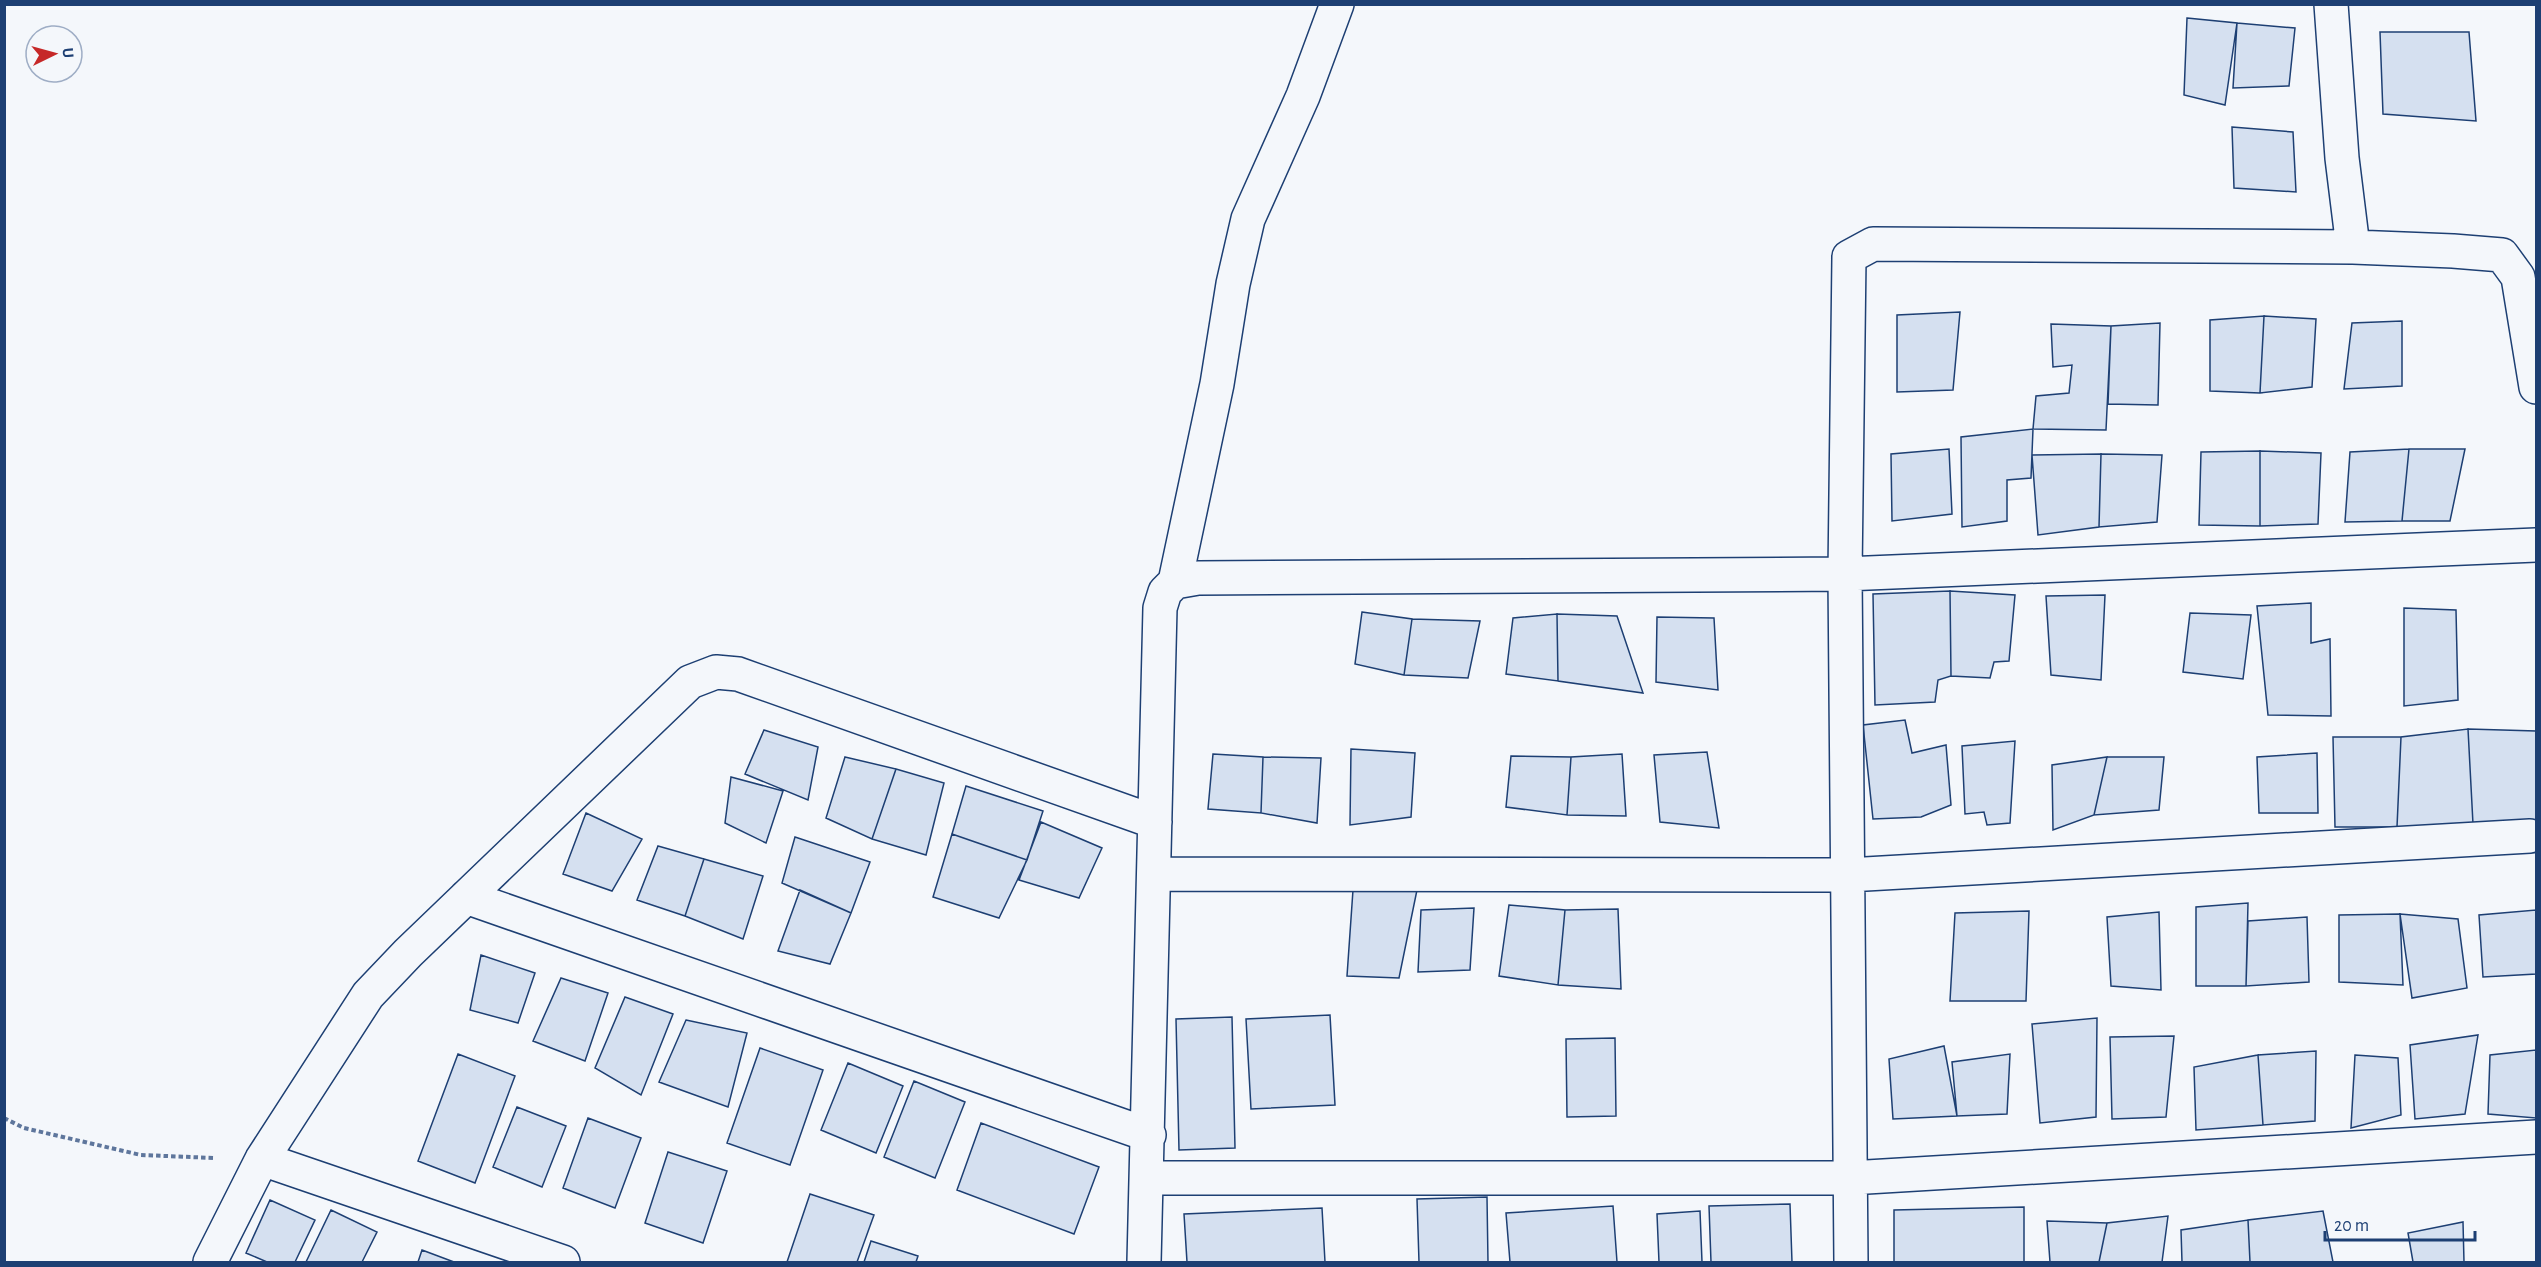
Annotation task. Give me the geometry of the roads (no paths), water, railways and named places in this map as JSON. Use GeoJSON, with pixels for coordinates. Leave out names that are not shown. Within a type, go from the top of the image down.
{"type":"FeatureCollection","features":[{"type":"Feature","properties":{"kind":"street"},"geometry":{"type":"LineString","coordinates":[[1144,1263],[1148,1178],[1160,608],[1165,592],[1175,582],[1217,384],[1233,284],[1248,219],[1303,96],[1337,4]]}},
{"type":"Feature","properties":{"kind":"street"},"geometry":{"type":"LineString","coordinates":[[2331,4],[2342,158],[2353,247]]}},
{"type":"Feature","properties":{"kind":"street"},"geometry":{"type":"LineString","coordinates":[[1851,1263],[1845,574],[1849,257],[1873,244],[2353,247],[2453,250],[2502,255],[2518,277],[2536,387]]}},
{"type":"Feature","properties":{"kind":"street"},"geometry":{"type":"LineString","coordinates":[[1175,582],[1198,578],[1845,574],[2536,545]]}},
{"type":"Feature","properties":{"kind":"street"},"geometry":{"type":"LineString","coordinates":[[210,1263],[262,1159],[368,995],[466,897],[690,682],[716,672],[738,674],[1155,822]]}},
{"type":"Feature","properties":{"kind":"street"},"geometry":{"type":"LineString","coordinates":[[1155,874],[1848,875],[2530,836]]}},
{"type":"Feature","properties":{"kind":"street"},"geometry":{"type":"LineString","coordinates":[[466,897],[1149,1135]]}},
{"type":"Feature","properties":{"kind":"street"},"geometry":{"type":"LineString","coordinates":[[1148,1178],[1851,1178],[2536,1137]]}},
{"type":"Feature","properties":{"kind":"street"},"geometry":{"type":"LineString","coordinates":[[262,1159],[563,1263]]}}]}
